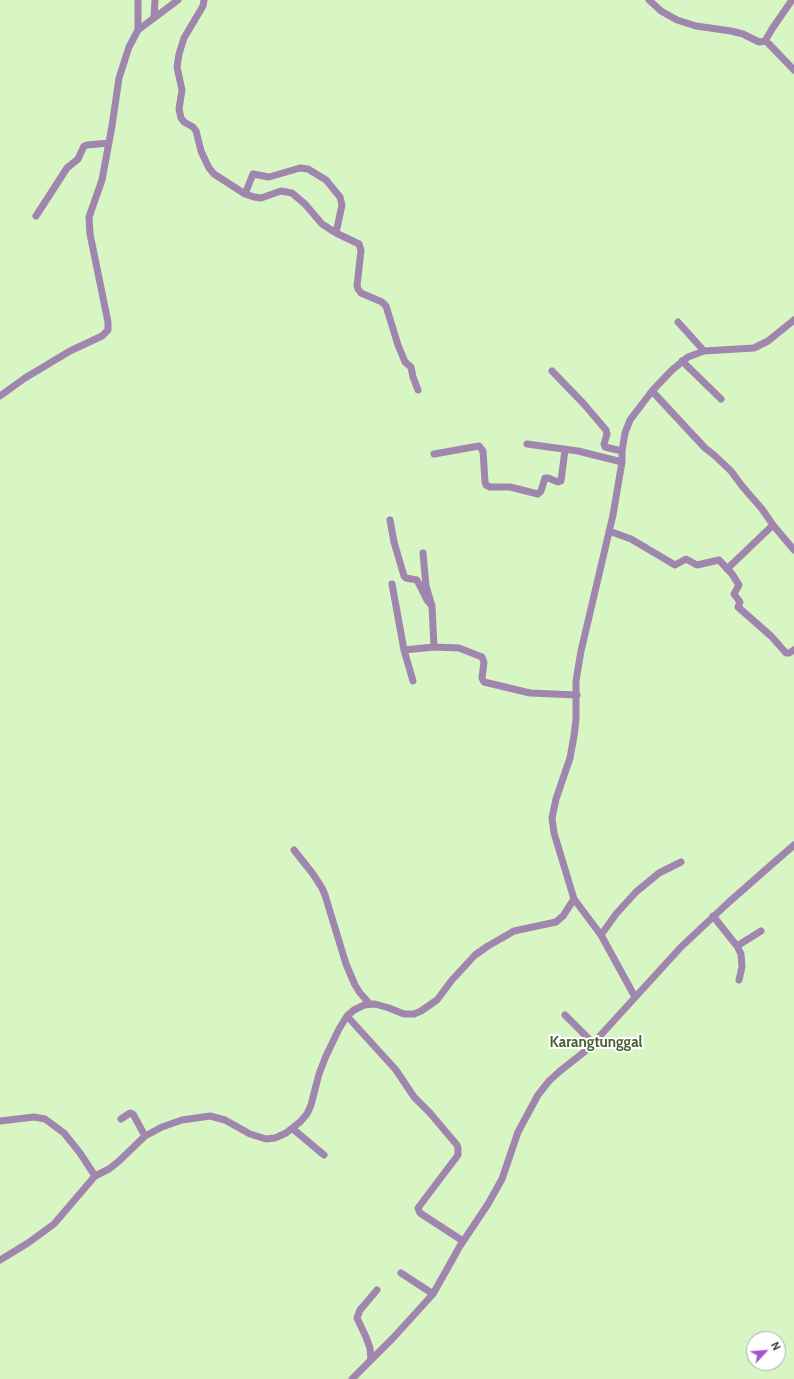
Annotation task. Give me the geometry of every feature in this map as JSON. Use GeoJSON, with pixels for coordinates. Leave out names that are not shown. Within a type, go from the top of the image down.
{"type":"FeatureCollection","features":[{"type":"Feature","properties":{"kind":"street"},"geometry":{"type":"LineString","coordinates":[[138,0],[138,30]]}},
{"type":"Feature","properties":{"kind":"street"},"geometry":{"type":"LineString","coordinates":[[154,17],[155,0]]}},
{"type":"Feature","properties":{"kind":"street"},"geometry":{"type":"LineString","coordinates":[[0,396],[25,378],[70,350],[102,336],[108,330],[108,322],[89,223],[91,209],[102,180],[119,78],[129,47],[138,30],[178,0]]}},
{"type":"Feature","properties":{"kind":"street"},"geometry":{"type":"LineString","coordinates":[[204,0],[203,6],[184,38],[179,54],[177,67],[182,90],[179,109],[180,115],[184,122],[193,127],[196,131],[201,151],[211,171],[245,194],[254,198],[262,198],[285,191],[292,193],[305,204],[322,224],[336,233],[359,244],[361,250],[357,286],[358,289],[361,292],[382,302],[386,306],[398,344],[405,362],[411,367],[413,378],[418,390]]}},
{"type":"Feature","properties":{"kind":"street"},"geometry":{"type":"LineString","coordinates":[[649,0],[660,10],[677,20],[696,26],[743,34],[759,42],[765,41],[770,44],[794,70]]}},
{"type":"Feature","properties":{"kind":"street"},"geometry":{"type":"LineString","coordinates":[[765,41],[792,0]]}},
{"type":"Feature","properties":{"kind":"street"},"geometry":{"type":"LineString","coordinates":[[36,216],[67,168],[78,159],[84,146],[109,143]]}},
{"type":"Feature","properties":{"kind":"street"},"geometry":{"type":"LineString","coordinates":[[245,194],[253,174],[269,177],[300,168],[308,169],[326,180],[340,197],[342,205],[336,233]]}},
{"type":"Feature","properties":{"kind":"street"},"geometry":{"type":"LineString","coordinates":[[635,997],[601,935],[574,899],[554,833],[552,818],[556,799],[570,758],[575,730],[577,695],[576,681],[580,651],[609,531],[622,462],[625,434],[630,420],[652,391],[682,361],[704,351],[754,348],[768,341],[794,320]]}},
{"type":"Feature","properties":{"kind":"street"},"geometry":{"type":"LineString","coordinates":[[678,322],[704,351]]}},
{"type":"Feature","properties":{"kind":"street"},"geometry":{"type":"LineString","coordinates":[[682,361],[721,398]]}},
{"type":"Feature","properties":{"kind":"street"},"geometry":{"type":"LineString","coordinates":[[552,371],[583,403],[607,431],[605,447],[622,451]]}},
{"type":"Feature","properties":{"kind":"street"},"geometry":{"type":"LineString","coordinates":[[652,391],[696,439],[731,471],[794,550]]}},
{"type":"Feature","properties":{"kind":"street"},"geometry":{"type":"LineString","coordinates":[[527,444],[578,452],[622,462]]}},
{"type":"Feature","properties":{"kind":"street"},"geometry":{"type":"LineString","coordinates":[[434,454],[479,446],[483,451],[486,485],[490,487],[510,487],[538,494],[541,491],[545,478],[558,482],[561,481],[565,450]]}},
{"type":"Feature","properties":{"kind":"street"},"geometry":{"type":"LineString","coordinates":[[390,520],[394,542],[404,576],[406,578],[417,580],[427,600],[432,606]]}},
{"type":"Feature","properties":{"kind":"street"},"geometry":{"type":"LineString","coordinates":[[727,569],[773,525]]}},
{"type":"Feature","properties":{"kind":"street"},"geometry":{"type":"LineString","coordinates":[[609,531],[631,539],[675,565],[686,559],[697,565],[718,560],[739,585],[734,594],[740,602],[738,607],[771,636],[786,653],[789,654],[794,650]]}},
{"type":"Feature","properties":{"kind":"street"},"geometry":{"type":"LineString","coordinates":[[423,553],[426,586],[432,606],[434,647]]}},
{"type":"Feature","properties":{"kind":"street"},"geometry":{"type":"LineString","coordinates":[[392,584],[404,650],[412,681]]}},
{"type":"Feature","properties":{"kind":"street"},"geometry":{"type":"LineString","coordinates":[[404,650],[434,647],[459,648],[481,656],[484,662],[482,678],[484,682],[530,693],[577,695]]}},
{"type":"Feature","properties":{"kind":"street"},"geometry":{"type":"LineString","coordinates":[[352,1379],[433,1294],[463,1241],[502,1179],[518,1132],[538,1094],[549,1081],[594,1044],[681,947],[713,916],[794,845]]}},
{"type":"Feature","properties":{"kind":"street"},"geometry":{"type":"LineString","coordinates":[[294,850],[322,888],[346,964],[355,985],[370,1004]]}},
{"type":"Feature","properties":{"kind":"street"},"geometry":{"type":"LineString","coordinates":[[601,935],[616,914],[636,892],[659,873],[681,862]]}},
{"type":"Feature","properties":{"kind":"street"},"geometry":{"type":"LineString","coordinates":[[0,1260],[28,1243],[54,1224],[95,1176],[109,1169],[118,1162],[145,1136],[162,1127],[182,1120],[210,1116],[221,1119],[250,1134],[266,1139],[275,1138],[293,1129],[304,1118],[309,1109],[326,1056],[347,1016],[360,1007],[370,1004],[380,1004],[404,1014],[414,1014],[421,1011],[437,1000],[452,980],[475,956],[488,946],[514,931],[556,922],[563,916],[574,899]]}},
{"type":"Feature","properties":{"kind":"street"},"geometry":{"type":"LineString","coordinates":[[713,916],[737,946],[741,954],[742,964],[739,980]]}},
{"type":"Feature","properties":{"kind":"street"},"geometry":{"type":"LineString","coordinates":[[737,946],[761,931]]}},
{"type":"Feature","properties":{"kind":"street"},"geometry":{"type":"LineString","coordinates":[[565,1015],[594,1044]]}},
{"type":"Feature","properties":{"kind":"street"},"geometry":{"type":"LineString","coordinates":[[347,1016],[396,1070],[414,1097],[430,1113],[457,1145],[458,1155],[418,1208],[420,1212],[463,1241]]}},
{"type":"Feature","properties":{"kind":"street"},"geometry":{"type":"LineString","coordinates":[[121,1119],[130,1113],[133,1114],[145,1136]]}},
{"type":"Feature","properties":{"kind":"street"},"geometry":{"type":"LineString","coordinates":[[0,1121],[34,1117],[45,1119],[64,1134],[80,1153],[95,1176]]}},
{"type":"Feature","properties":{"kind":"street"},"geometry":{"type":"LineString","coordinates":[[293,1129],[324,1155]]}},
{"type":"Feature","properties":{"kind":"street"},"geometry":{"type":"LineString","coordinates":[[401,1272],[433,1294]]}},
{"type":"Feature","properties":{"kind":"street"},"geometry":{"type":"LineString","coordinates":[[371,1360],[370,1348],[358,1318],[358,1314],[377,1290]]}},
{"type":"Feature","properties":{"kind":"district","name":"Karangtunggal"},"geometry":{"type":"Point","coordinates":[596,1043]}}]}
